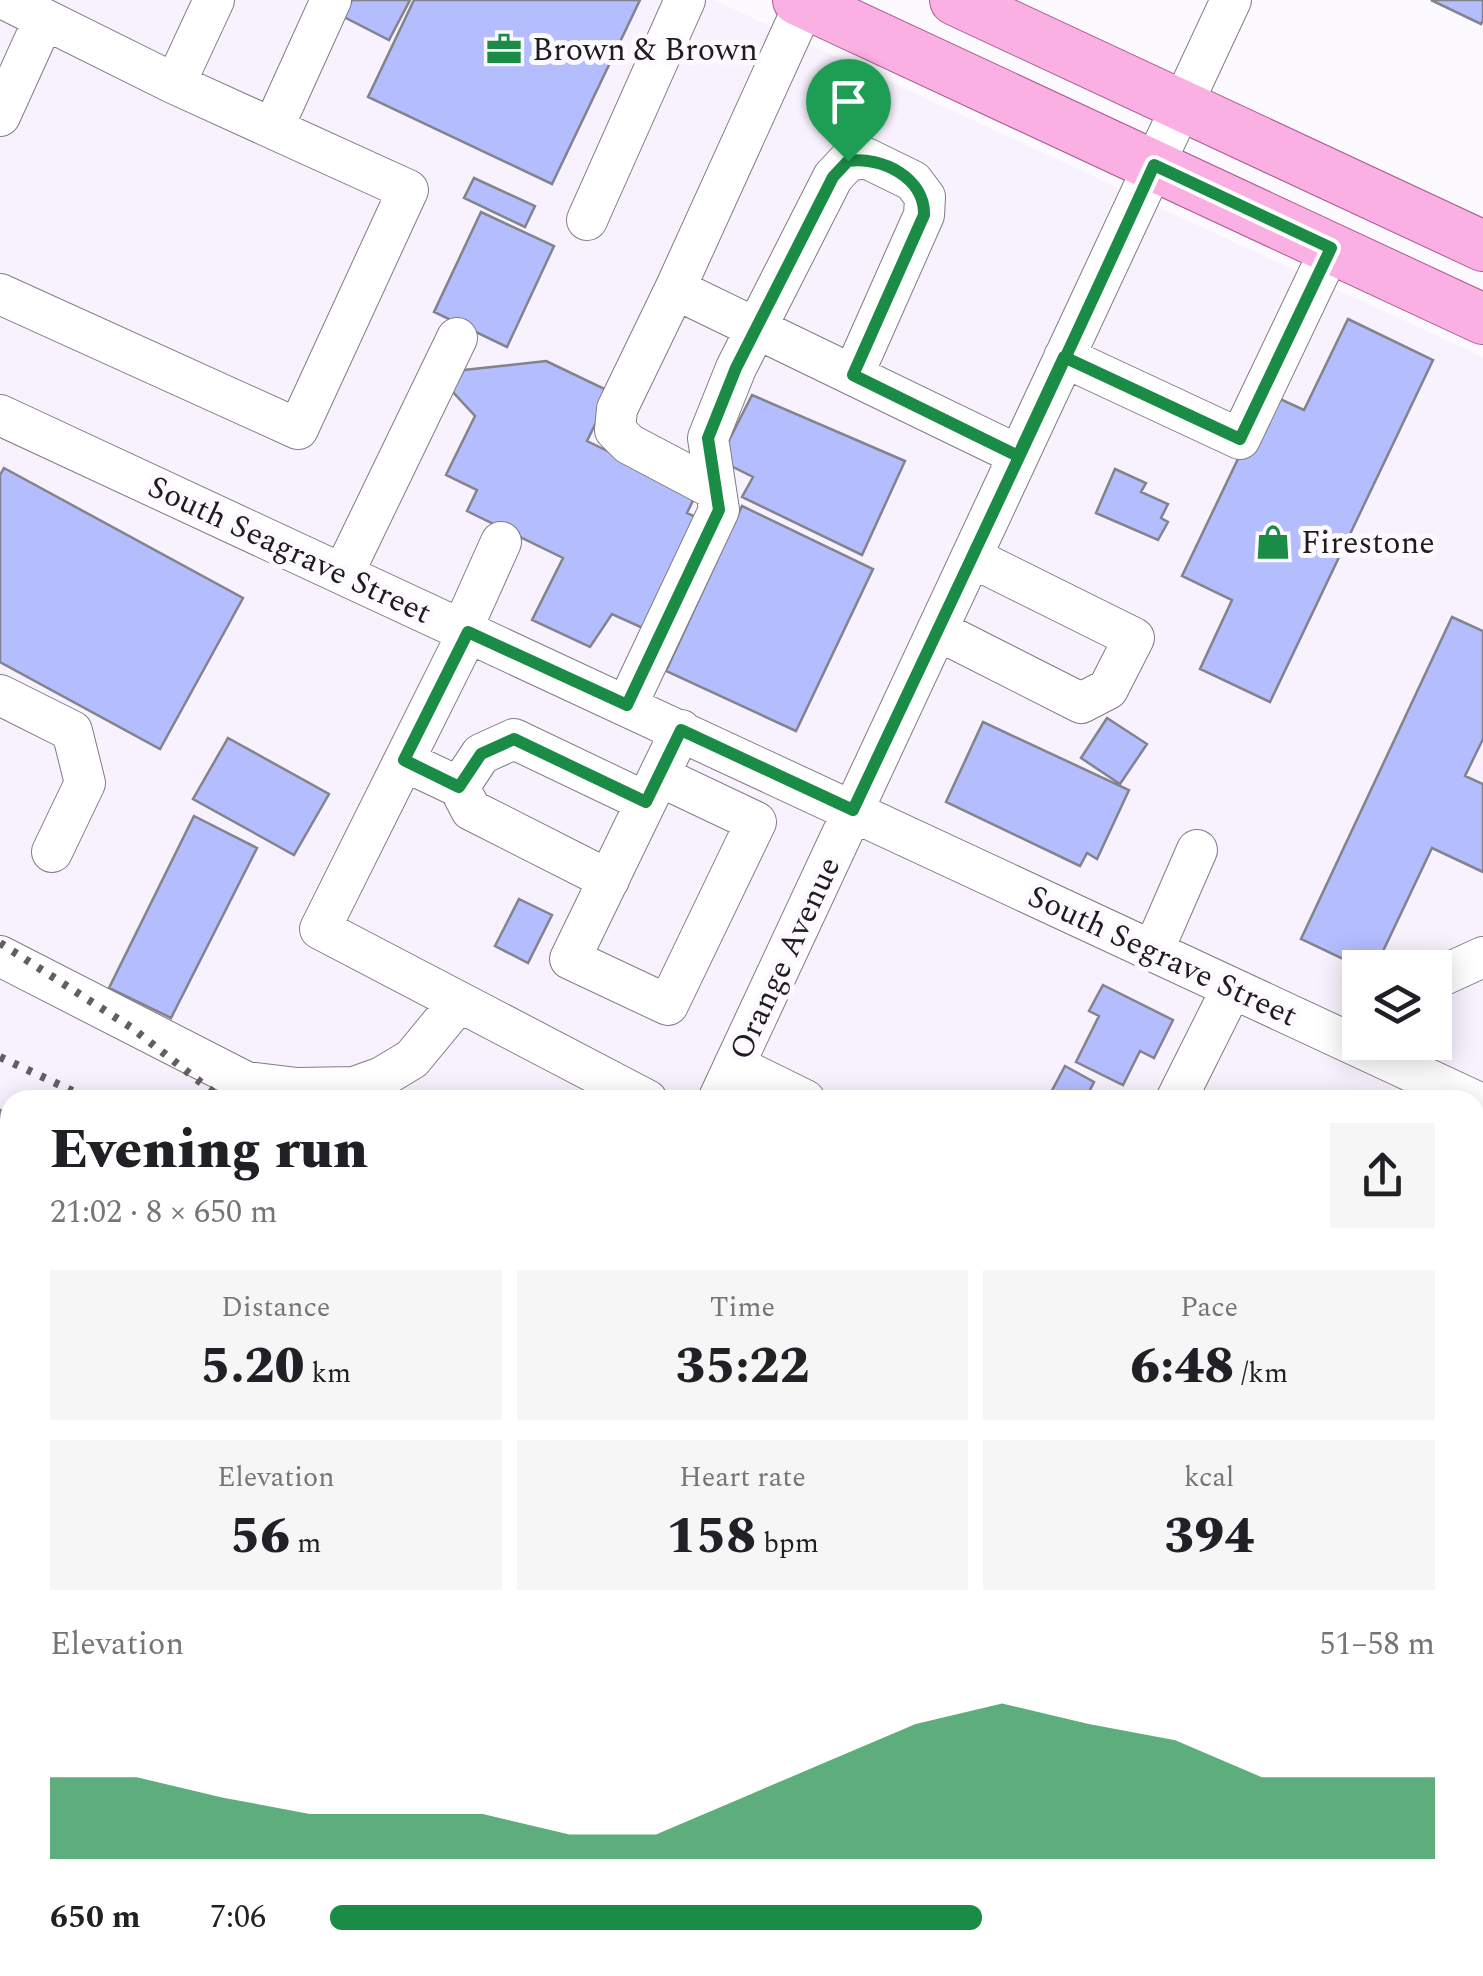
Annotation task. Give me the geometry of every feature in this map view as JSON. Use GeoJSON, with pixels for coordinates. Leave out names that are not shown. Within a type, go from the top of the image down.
{"type":"FeatureCollection","features":[{"type":"Feature","properties":{"kind":"main road"},"geometry":{"type":"LineString","coordinates":[[955,0],[1483,246]]}},
{"type":"Feature","properties":{"kind":"main road"},"geometry":{"type":"LineString","coordinates":[[802,2],[1483,319]]}},
{"type":"Feature","properties":{"kind":"street"},"geometry":{"type":"LineString","coordinates":[[174,84],[214,0]]}},
{"type":"Feature","properties":{"kind":"street"},"geometry":{"type":"LineString","coordinates":[[273,128],[331,0]]}},
{"type":"Feature","properties":{"kind":"street"},"geometry":{"type":"LineString","coordinates":[[586,220],[685,0]]}},
{"type":"Feature","properties":{"kind":"street","name":"Orange Avenue"},"geometry":{"type":"LineString","coordinates":[[726,1083],[1231,0]]}},
{"type":"Feature","properties":{"kind":"street"},"geometry":{"type":"LineString","coordinates":[[716,490],[628,444],[614,430],[617,409],[802,2]]}},
{"type":"Feature","properties":{"kind":"street"},"geometry":{"type":"LineString","coordinates":[[0,116],[30,8],[174,84],[408,190],[298,429],[0,294]]}},
{"type":"Feature","properties":{"kind":"street"},"geometry":{"type":"LineString","coordinates":[[627,705],[719,510],[708,438],[757,327],[833,177],[848,161],[866,158],[913,180],[925,197],[924,215],[853,375]]}},
{"type":"Feature","properties":{"kind":"street"},"geometry":{"type":"LineString","coordinates":[[1064,357],[1240,439],[1331,248]]}},
{"type":"Feature","properties":{"kind":"street"},"geometry":{"type":"LineString","coordinates":[[675,288],[1018,456]]}},
{"type":"Feature","properties":{"kind":"street"},"geometry":{"type":"LineString","coordinates":[[343,574],[457,338]]}},
{"type":"Feature","properties":{"kind":"street","name":"South Seagrave Street"},"geometry":{"type":"LineString","coordinates":[[0,415],[853,810]]}},
{"type":"Feature","properties":{"kind":"street"},"geometry":{"type":"LineString","coordinates":[[502,542],[404,760],[320,929],[627,1090]]}},
{"type":"Feature","properties":{"kind":"street"},"geometry":{"type":"LineString","coordinates":[[937,630],[1081,703],[1108,688],[1134,638],[970,557]]}},
{"type":"Feature","properties":{"kind":"street"},"geometry":{"type":"LineString","coordinates":[[0,695],[72,731],[85,783],[52,852]]}},
{"type":"Feature","properties":{"kind":"street"},"geometry":{"type":"LineString","coordinates":[[459,787],[481,754],[514,739],[653,789],[756,822],[668,1005],[570,958],[609,880],[653,789],[681,730]]}},
{"type":"Feature","properties":{"kind":"street"},"geometry":{"type":"LineString","coordinates":[[404,760],[459,787],[471,810],[609,880]]}},
{"type":"Feature","properties":{"kind":"street","name":"South Segrave Street"},"geometry":{"type":"LineString","coordinates":[[853,810],[1232,988],[1342,1025]]}},
{"type":"Feature","properties":{"kind":"street"},"geometry":{"type":"LineString","coordinates":[[1153,951],[1197,850]]}},
{"type":"Feature","properties":{"kind":"street"},"geometry":{"type":"LineString","coordinates":[[0,956],[246,1082],[297,1088],[354,1087],[382,1077],[412,1059],[459,1002]]}},
{"type":"Feature","properties":{"kind":"street"},"geometry":{"type":"LineString","coordinates":[[1452,971],[1483,957]]}},
{"type":"Feature","properties":{"kind":"street"},"geometry":{"type":"LineString","coordinates":[[1181,1090],[1232,988]]}},
{"type":"Feature","properties":{"kind":"street","name":"South Segrave Street"},"geometry":{"type":"LineString","coordinates":[[1406,1060],[1457,1090]]}},
{"type":"Feature","properties":{"kind":"street"},"geometry":{"type":"LineString","coordinates":[[726,1083],[759,1090]]}},
{"type":"Feature","properties":{"kind":"shaded area"},"geometry":{"type":"Polygon","coordinates":[[[0,0],[714,0],[1121,189],[842,785],[0,395],[0,0]]]}},
{"type":"Feature","properties":{"kind":"shaded area"},"geometry":{"type":"Polygon","coordinates":[[[1156,206],[1483,357],[1483,1085],[1429,1060],[1452,1060],[1452,950],[1342,950],[1342,1019],[878,802],[1156,206]]]}},
{"type":"Feature","properties":{"kind":"shaded area"},"geometry":{"type":"Polygon","coordinates":[[[0,435],[442,640],[296,934],[329,955],[478,657],[827,818],[701,1090],[0,1090],[0,435]]]}},
{"type":"Feature","properties":{"kind":"shaded area"},"geometry":{"type":"Polygon","coordinates":[[[863,835],[1206,996],[1159,1090],[745,1090],[863,835]]]}},
{"type":"Feature","properties":{"kind":"shaded area"},"geometry":{"type":"Polygon","coordinates":[[[1242,1013],[1408,1090],[1203,1090],[1242,1013]]]}},
{"type":"Feature","properties":{"kind":"building"},"geometry":{"type":"Polygon","coordinates":[[[352,0],[410,0],[389,40],[344,17],[352,0]]]}},
{"type":"Feature","properties":{"kind":"building","name":"Brown & Brown"},"geometry":{"type":"Polygon","coordinates":[[[414,0],[640,0],[552,184],[368,97],[414,0]]]}},
{"type":"Feature","properties":{"kind":"building"},"geometry":{"type":"Polygon","coordinates":[[[1431,0],[1483,0],[1483,20],[1481,24],[1431,0]]]}},
{"type":"Feature","properties":{"kind":"building"},"geometry":{"type":"Polygon","coordinates":[[[474,178],[535,206],[525,227],[464,198],[474,178]]]}},
{"type":"Feature","properties":{"kind":"building"},"geometry":{"type":"Polygon","coordinates":[[[481,212],[554,246],[507,347],[434,312],[481,212]]]}},
{"type":"Feature","properties":{"kind":"building","name":"Firestone"},"geometry":{"type":"Polygon","coordinates":[[[1348,319],[1433,360],[1270,702],[1200,669],[1232,600],[1182,576],[1269,394],[1304,410],[1348,319]]]}},
{"type":"Feature","properties":{"kind":"building"},"geometry":{"type":"Polygon","coordinates":[[[546,361],[611,392],[587,441],[696,494],[687,513],[698,518],[645,629],[612,614],[590,647],[532,620],[563,558],[467,511],[477,490],[446,475],[475,416],[452,391],[464,370],[546,361]]]}},
{"type":"Feature","properties":{"kind":"building"},"geometry":{"type":"Polygon","coordinates":[[[752,395],[905,461],[862,555],[742,497],[753,477],[719,460],[752,395]]]}},
{"type":"Feature","properties":{"kind":"building"},"geometry":{"type":"Polygon","coordinates":[[[4,468],[243,598],[160,749],[0,662],[0,475],[4,468]]]}},
{"type":"Feature","properties":{"kind":"building"},"geometry":{"type":"Polygon","coordinates":[[[1115,469],[1146,483],[1141,492],[1168,504],[1161,518],[1168,522],[1158,540],[1096,513],[1115,469]]]}},
{"type":"Feature","properties":{"kind":"building"},"geometry":{"type":"Polygon","coordinates":[[[742,506],[873,569],[796,731],[666,671],[742,506]]]}},
{"type":"Feature","properties":{"kind":"building"},"geometry":{"type":"Polygon","coordinates":[[[1452,617],[1483,631],[1483,739],[1465,776],[1483,784],[1483,872],[1432,848],[1384,950],[1342,950],[1342,958],[1301,939],[1452,617]]]}},
{"type":"Feature","properties":{"kind":"building"},"geometry":{"type":"Polygon","coordinates":[[[1107,718],[1147,744],[1120,784],[1081,758],[1107,718]]]}},
{"type":"Feature","properties":{"kind":"building"},"geometry":{"type":"Polygon","coordinates":[[[983,722],[1129,790],[1097,859],[1087,853],[1080,866],[946,802],[983,722]]]}},
{"type":"Feature","properties":{"kind":"building"},"geometry":{"type":"Polygon","coordinates":[[[228,738],[329,794],[294,855],[193,799],[228,738]]]}},
{"type":"Feature","properties":{"kind":"building"},"geometry":{"type":"Polygon","coordinates":[[[194,816],[257,848],[171,1018],[109,988],[194,816]]]}},
{"type":"Feature","properties":{"kind":"building"},"geometry":{"type":"Polygon","coordinates":[[[519,899],[552,915],[528,963],[495,946],[519,899]]]}},
{"type":"Feature","properties":{"kind":"building"},"geometry":{"type":"Polygon","coordinates":[[[1103,985],[1173,1020],[1154,1058],[1140,1051],[1123,1085],[1076,1062],[1099,1016],[1089,1011],[1103,985]]]}},
{"type":"Feature","properties":{"kind":"building"},"geometry":{"type":"Polygon","coordinates":[[[1065,1066],[1094,1082],[1090,1090],[1052,1090],[1065,1066]]]}},
{"type":"Feature","properties":{"kind":"railway"},"geometry":{"type":"LineString","coordinates":[[0,943],[132,1028],[210,1090]]}},
{"type":"Feature","properties":{"kind":"railway"},"geometry":{"type":"LineString","coordinates":[[0,1057],[71,1090]]}},
{"type":"Feature","properties":{"kind":"place","name":"Brown & Brown"},"geometry":{"type":"Point","coordinates":[504,49]}},
{"type":"Feature","properties":{"kind":"place","name":"Firestone"},"geometry":{"type":"Point","coordinates":[1273,542]}},
{"type":"Feature","properties":{"kind":"route"},"geometry":{"type":"LineString","coordinates":[[848,161],[833,177],[736,368],[708,438],[719,510],[627,705],[468,632],[404,760],[459,787],[481,754],[514,739],[646,802],[681,730],[853,810],[970,557],[1004,486],[1064,357],[1154,165],[1331,248],[1240,439],[1064,357],[1018,456],[853,375],[924,215],[925,197],[913,180],[866,158],[848,161]]}}]}
